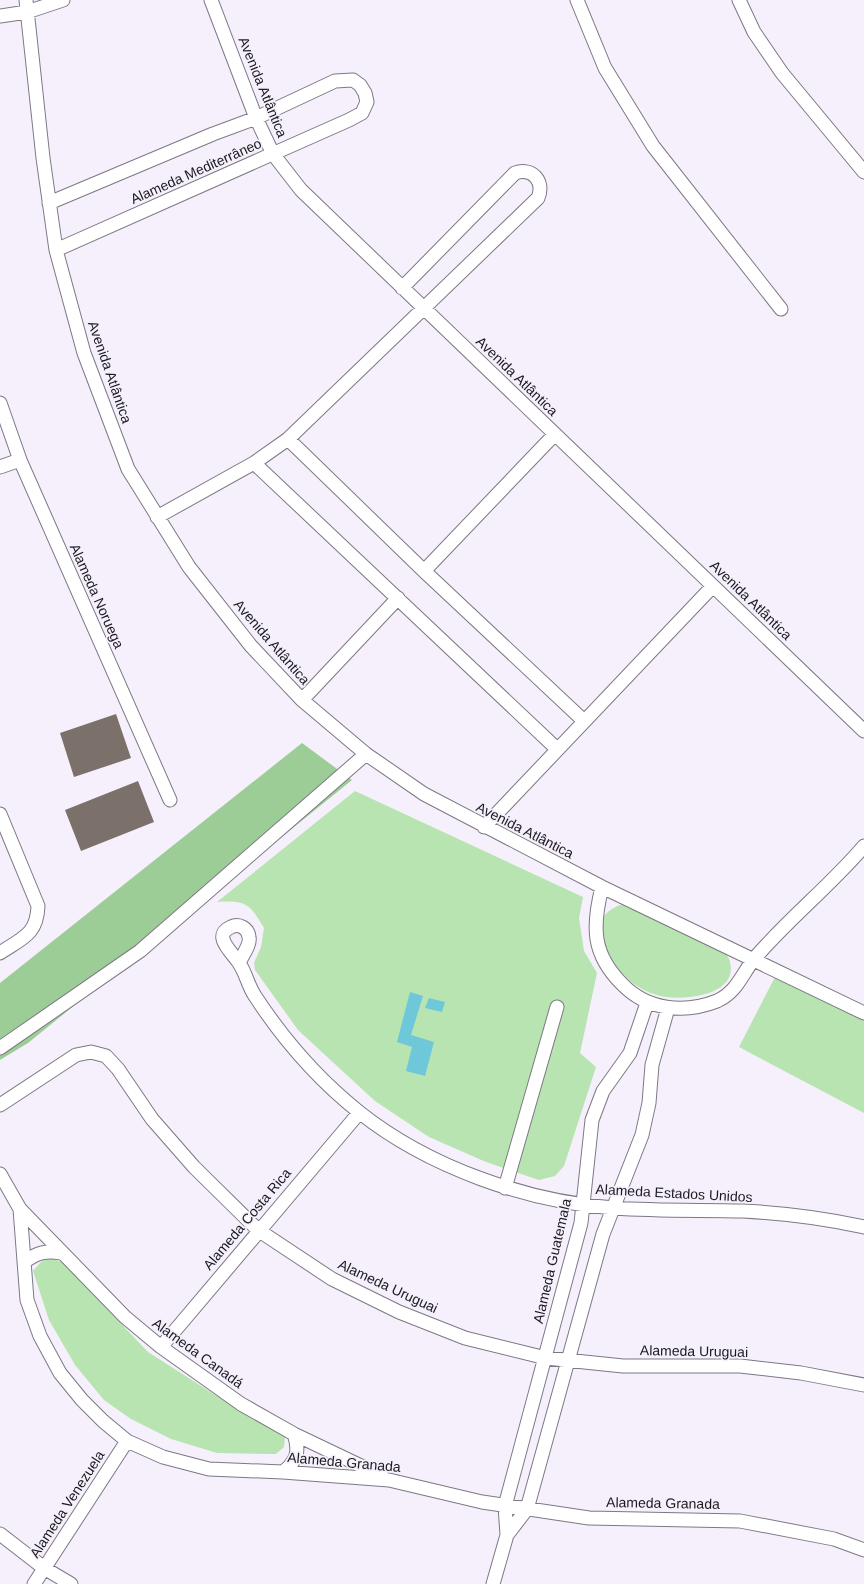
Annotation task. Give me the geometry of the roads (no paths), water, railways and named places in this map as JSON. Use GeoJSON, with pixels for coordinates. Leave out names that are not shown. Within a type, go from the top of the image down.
{"type":"FeatureCollection","features":[{"type":"Feature","properties":{"kind":"street"},"geometry":{"type":"LineString","coordinates":[[0,16],[27,6],[63,0]]}},
{"type":"Feature","properties":{"kind":"street","name":"Avenida Atlântica"},"geometry":{"type":"LineString","coordinates":[[211,0],[256,118],[273,154],[301,190],[864,731]]}},
{"type":"Feature","properties":{"kind":"street"},"geometry":{"type":"LineString","coordinates":[[577,0],[605,68],[652,146],[781,309]]}},
{"type":"Feature","properties":{"kind":"street"},"geometry":{"type":"LineString","coordinates":[[739,0],[754,32],[782,73],[864,172]]}},
{"type":"Feature","properties":{"kind":"street","name":"Avenida Atlântica"},"geometry":{"type":"LineString","coordinates":[[27,6],[43,158],[56,250],[87,360],[128,468],[189,567],[246,640],[302,700],[366,754],[424,794],[602,887],[864,1013]]}},
{"type":"Feature","properties":{"kind":"street","name":"Alameda Mediterrâneo"},"geometry":{"type":"LineString","coordinates":[[49,203],[213,134],[256,118],[335,81],[353,80],[360,85],[365,93],[367,102],[362,112],[273,154],[56,250]]}},
{"type":"Feature","properties":{"kind":"street"},"geometry":{"type":"LineString","coordinates":[[157,517],[254,463],[288,439],[425,309],[538,198],[541,185],[533,174],[521,171],[515,174],[402,288]]}},
{"type":"Feature","properties":{"kind":"street","name":"Alameda Noruega"},"geometry":{"type":"LineString","coordinates":[[0,403],[20,460],[170,800]]}},
{"type":"Feature","properties":{"kind":"street"},"geometry":{"type":"LineString","coordinates":[[424,571],[555,434]]}},
{"type":"Feature","properties":{"kind":"street"},"geometry":{"type":"LineString","coordinates":[[288,439],[424,571],[584,721]]}},
{"type":"Feature","properties":{"kind":"street"},"geometry":{"type":"LineString","coordinates":[[0,467],[20,460]]}},
{"type":"Feature","properties":{"kind":"street"},"geometry":{"type":"LineString","coordinates":[[254,463],[557,749]]}},
{"type":"Feature","properties":{"kind":"street"},"geometry":{"type":"LineString","coordinates":[[484,826],[713,586]]}},
{"type":"Feature","properties":{"kind":"street"},"geometry":{"type":"LineString","coordinates":[[302,700],[398,598]]}},
{"type":"Feature","properties":{"kind":"street"},"geometry":{"type":"LineString","coordinates":[[0,1048],[140,951],[366,754]]}},
{"type":"Feature","properties":{"kind":"street"},"geometry":{"type":"LineString","coordinates":[[0,814],[38,906],[37,920],[30,932],[0,953]]}},
{"type":"Feature","properties":{"kind":"street"},"geometry":{"type":"LineString","coordinates":[[602,887],[595,929],[599,951],[610,973],[626,989],[648,1003],[668,1008],[694,1007],[718,1000],[734,989],[753,960],[864,846]]}},
{"type":"Feature","properties":{"kind":"street","name":"Alameda Estados Unidos"},"geometry":{"type":"LineString","coordinates":[[239,963],[253,994],[280,1033],[315,1071],[359,1113],[405,1143],[454,1169],[505,1188],[551,1201],[612,1208],[743,1211],[831,1220],[864,1227]]}},
{"type":"Feature","properties":{"kind":"street","name":"Alameda Guatemala"},"geometry":{"type":"LineString","coordinates":[[493,1584],[507,1535],[505,1506],[546,1358],[581,1223],[592,1120],[604,1091],[630,1053],[648,1003]]}},
{"type":"Feature","properties":{"kind":"street"},"geometry":{"type":"LineString","coordinates":[[505,1188],[557,1007]]}},
{"type":"Feature","properties":{"kind":"street","name":"Alameda Guatemala"},"geometry":{"type":"LineString","coordinates":[[507,1535],[527,1510],[603,1234],[642,1135],[649,1103],[652,1065],[668,1008]]}},
{"type":"Feature","properties":{"kind":"street","name":"Alameda Uruguai"},"geometry":{"type":"LineString","coordinates":[[0,1105],[76,1055],[91,1052],[106,1056],[118,1069],[152,1120],[194,1167],[258,1230],[332,1279],[399,1312],[466,1338],[546,1358],[623,1366],[740,1366],[801,1372],[864,1384]]}},
{"type":"Feature","properties":{"kind":"street","name":"Alameda Costa Rica"},"geometry":{"type":"LineString","coordinates":[[161,1347],[258,1230],[359,1113]]}},
{"type":"Feature","properties":{"kind":"street","name":"Alameda Granada"},"geometry":{"type":"LineString","coordinates":[[0,1174],[20,1210],[27,1300],[40,1336],[60,1373],[82,1400],[103,1422],[127,1441],[163,1457],[209,1469],[282,1472],[389,1480],[505,1506],[589,1518],[740,1521],[834,1539],[864,1550]]}},
{"type":"Feature","properties":{"kind":"street","name":"Alameda Canadá"},"geometry":{"type":"LineString","coordinates":[[20,1210],[125,1317],[161,1347],[242,1404],[294,1434],[389,1480]]}},
{"type":"Feature","properties":{"kind":"street"},"geometry":{"type":"LineString","coordinates":[[24,1262],[36,1254],[48,1251],[61,1253]]}},
{"type":"Feature","properties":{"kind":"street"},"geometry":{"type":"LineString","coordinates":[[282,1472],[292,1465],[297,1455],[298,1444],[294,1434]]}},
{"type":"Feature","properties":{"kind":"street","name":"Alameda Venezuela"},"geometry":{"type":"LineString","coordinates":[[34,1584],[127,1441]]}},
{"type":"Feature","properties":{"kind":"street"},"geometry":{"type":"LineString","coordinates":[[0,1534],[44,1568],[72,1584]]}},
{"type":"Feature","properties":{"kind":"water"},"geometry":{"type":"Polygon","coordinates":[[[410,992],[423,996],[411,1035],[434,1042],[425,1076],[406,1071],[412,1047],[397,1042],[410,992]]]}},
{"type":"Feature","properties":{"kind":"water"},"geometry":{"type":"Polygon","coordinates":[[[429,998],[445,1002],[442,1012],[425,1008],[429,998]]]}}]}
